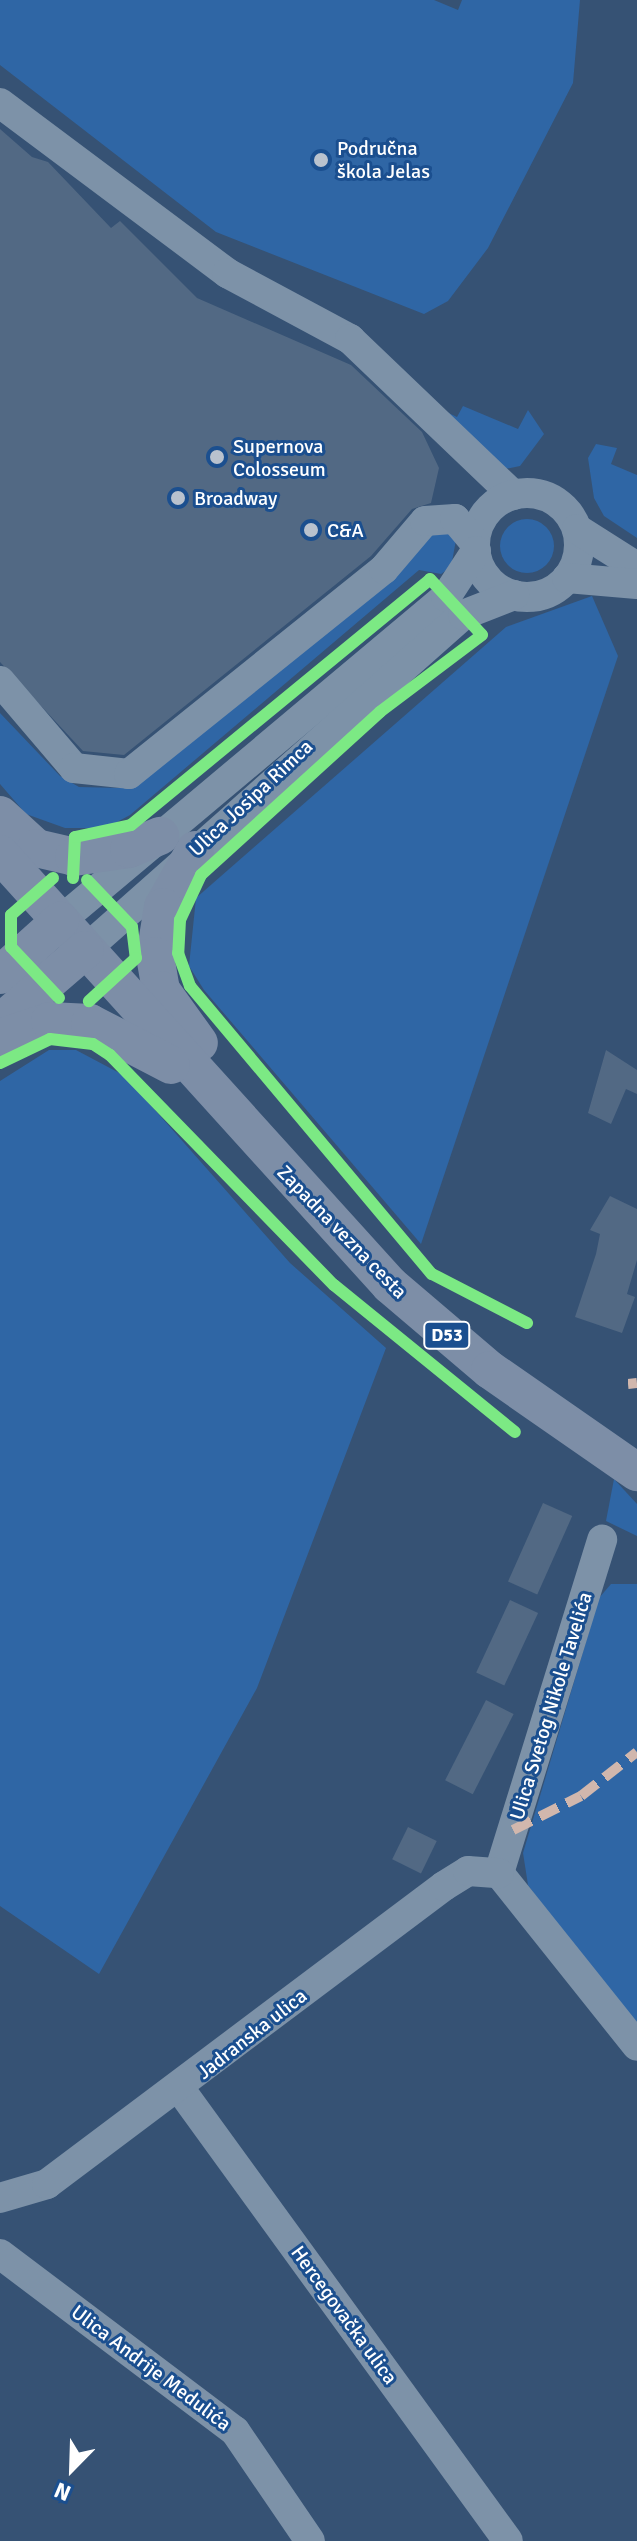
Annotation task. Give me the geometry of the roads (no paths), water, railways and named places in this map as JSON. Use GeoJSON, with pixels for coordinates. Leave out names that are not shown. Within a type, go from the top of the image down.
{"type":"FeatureCollection","features":[{"type":"Feature","properties":{"kind":"main road"},"geometry":{"type":"LineString","coordinates":[[0,815],[36,848],[74,857],[129,849],[160,836]]}},
{"type":"Feature","properties":{"kind":"main road"},"geometry":{"type":"LineString","coordinates":[[195,850],[163,907],[156,972],[172,1009],[249,1109],[281,1170]]}},
{"type":"Feature","properties":{"kind":"main road","name":"D53"},"geometry":{"type":"LineString","coordinates":[[0,854],[85,950]]}},
{"type":"Feature","properties":{"kind":"main road","name":"Ulica Josipa Rimca"},"geometry":{"type":"LineString","coordinates":[[0,975],[60,921]]}},
{"type":"Feature","properties":{"kind":"main road","name":"Ulica Josipa Rimca"},"geometry":{"type":"LineString","coordinates":[[0,1023],[85,950]]}},
{"type":"Feature","properties":{"kind":"main road","name":"Zapadna vezna cesta"},"geometry":{"type":"LineString","coordinates":[[85,950],[281,1170],[439,1328],[637,1472]]}},
{"type":"Feature","properties":{"kind":"main road"},"geometry":{"type":"LineString","coordinates":[[0,1038],[50,1021],[90,1023],[145,1048],[214,1095]]}},
{"type":"Feature","properties":{"kind":"street"},"geometry":{"type":"LineString","coordinates":[[0,103],[227,273],[350,339],[439,430],[513,495],[553,500],[577,529],[637,567]]}},
{"type":"Feature","properties":{"kind":"street"},"geometry":{"type":"LineString","coordinates":[[439,430],[477,497],[477,538],[488,579],[514,595]]}},
{"type":"Feature","properties":{"kind":"street","name":"Ulica Josipa Rimca"},"geometry":{"type":"LineString","coordinates":[[60,921],[446,597],[477,538],[513,495]]}},
{"type":"Feature","properties":{"kind":"street"},"geometry":{"type":"LineString","coordinates":[[0,681],[74,768],[129,774],[384,569],[425,521],[455,519],[477,538]]}},
{"type":"Feature","properties":{"kind":"street"},"geometry":{"type":"LineString","coordinates":[[567,578],[576,563],[577,529]]}},
{"type":"Feature","properties":{"kind":"street","name":"Ulica Josipa Rimca"},"geometry":{"type":"LineString","coordinates":[[85,950],[463,615],[514,595],[543,594],[567,578],[637,584]]}},
{"type":"Feature","properties":{"kind":"street","name":"Ulica Svetog Nikole Tavelića"},"geometry":{"type":"LineString","coordinates":[[499,1873],[602,1540]]}},
{"type":"Feature","properties":{"kind":"street","name":"Jadranska ulica"},"geometry":{"type":"LineString","coordinates":[[0,2198],[47,2184],[180,2089],[444,1886],[468,1871],[499,1873]]}},
{"type":"Feature","properties":{"kind":"street"},"geometry":{"type":"LineString","coordinates":[[499,1873],[637,2046]]}},
{"type":"Feature","properties":{"kind":"street","name":"Hercegovačka ulica"},"geometry":{"type":"LineString","coordinates":[[180,2089],[508,2541]]}},
{"type":"Feature","properties":{"kind":"street","name":"Ulica Andrije Medulića"},"geometry":{"type":"LineString","coordinates":[[0,2254],[235,2431],[310,2541]]}},
{"type":"Feature","properties":{"kind":"place","name":"Područna škola Jelas"},"geometry":{"type":"Point","coordinates":[321,160]}},
{"type":"Feature","properties":{"kind":"place","name":"Supernova Colosseum"},"geometry":{"type":"Point","coordinates":[217,457]}},
{"type":"Feature","properties":{"kind":"place","name":"Broadway"},"geometry":{"type":"Point","coordinates":[178,498]}},
{"type":"Feature","properties":{"kind":"place","name":"C&A"},"geometry":{"type":"Point","coordinates":[311,530]}}]}
